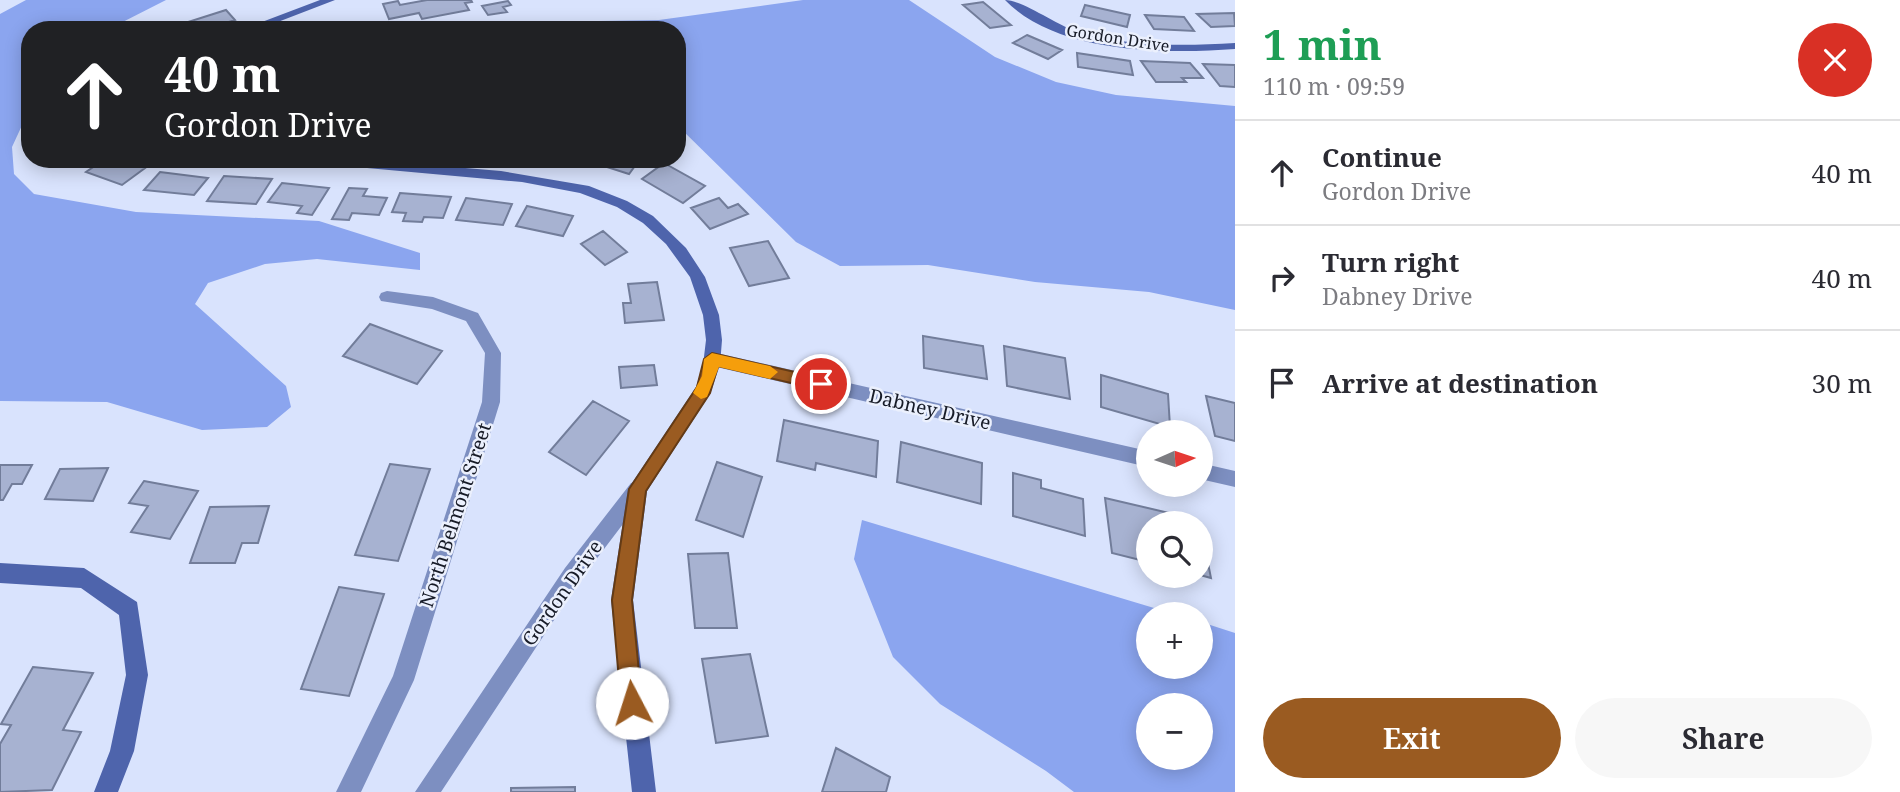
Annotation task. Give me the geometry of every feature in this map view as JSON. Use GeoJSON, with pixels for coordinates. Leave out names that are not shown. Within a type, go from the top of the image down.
{"type":"FeatureCollection","features":[{"type":"Feature","properties":{"kind":"street"},"geometry":{"type":"LineString","coordinates":[[271,21],[330,0]]}},
{"type":"Feature","properties":{"kind":"street","name":"Gordon Drive"},"geometry":{"type":"LineString","coordinates":[[1010,0],[1049,24],[1087,37],[1173,48],[1235,47]]}},
{"type":"Feature","properties":{"kind":"street","name":"Gordon Drive"},"geometry":{"type":"LineString","coordinates":[[411,168],[510,177],[584,190],[622,204],[658,226],[682,252],[699,277],[709,303],[715,331],[712,359],[704,389],[638,489],[572,575],[427,792]]}},
{"type":"Feature","properties":{"kind":"street","name":"North Belmont Street"},"geometry":{"type":"LineString","coordinates":[[348,792],[403,680],[491,402],[493,353],[472,317],[433,303],[387,297]]}},
{"type":"Feature","properties":{"kind":"street","name":"Dabney Drive"},"geometry":{"type":"LineString","coordinates":[[712,359],[1136,456]]}},
{"type":"Feature","properties":{"kind":"street"},"geometry":{"type":"LineString","coordinates":[[1213,474],[1235,479]]}},
{"type":"Feature","properties":{"kind":"street"},"geometry":{"type":"LineString","coordinates":[[638,489],[622,600],[644,792]]}},
{"type":"Feature","properties":{"kind":"street"},"geometry":{"type":"LineString","coordinates":[[0,573],[84,578],[129,609],[137,675],[122,751],[106,792]]}},
{"type":"Feature","properties":{"kind":"shaded area"},"geometry":{"type":"Polygon","coordinates":[[[26,0],[166,0],[125,21],[21,21],[21,128],[12,147],[14,174],[34,194],[136,212],[319,221],[420,253],[420,270],[317,259],[265,264],[208,283],[195,304],[286,386],[291,407],[267,427],[202,430],[107,402],[0,401],[0,14],[26,0]]]}},
{"type":"Feature","properties":{"kind":"shaded area"},"geometry":{"type":"Polygon","coordinates":[[[803,0],[909,0],[995,57],[1056,82],[1116,95],[1235,106],[1235,310],[1149,292],[1035,282],[928,265],[840,266],[796,242],[686,134],[686,21],[599,21],[659,20],[803,0]]]}},
{"type":"Feature","properties":{"kind":"shaded area"},"geometry":{"type":"Polygon","coordinates":[[[862,520],[1136,603],[1136,679],[1213,679],[1213,626],[1235,633],[1235,792],[1074,792],[1046,771],[940,704],[893,657],[854,559],[862,520]]]}},
{"type":"Feature","properties":{"kind":"building"},"geometry":{"type":"Polygon","coordinates":[[[427,0],[472,2],[465,3],[469,10],[422,19],[419,13],[389,19],[383,4],[398,1],[400,5],[427,0]]]}},
{"type":"Feature","properties":{"kind":"building"},"geometry":{"type":"Polygon","coordinates":[[[508,1],[511,5],[503,7],[507,12],[488,15],[482,6],[508,1]]]}},
{"type":"Feature","properties":{"kind":"building"},"geometry":{"type":"Polygon","coordinates":[[[983,2],[1011,25],[990,28],[963,5],[983,2]]]}},
{"type":"Feature","properties":{"kind":"building"},"geometry":{"type":"Polygon","coordinates":[[[1085,5],[1130,15],[1127,27],[1081,16],[1085,5]]]}},
{"type":"Feature","properties":{"kind":"building"},"geometry":{"type":"Polygon","coordinates":[[[226,10],[235,20],[232,21],[191,21],[226,10]]]}},
{"type":"Feature","properties":{"kind":"building"},"geometry":{"type":"Polygon","coordinates":[[[1234,13],[1235,26],[1211,27],[1197,14],[1234,13]]]}},
{"type":"Feature","properties":{"kind":"building"},"geometry":{"type":"Polygon","coordinates":[[[1145,15],[1184,17],[1194,31],[1154,29],[1145,15]]]}},
{"type":"Feature","properties":{"kind":"building"},"geometry":{"type":"Polygon","coordinates":[[[1027,35],[1062,50],[1048,59],[1013,43],[1027,35]]]}},
{"type":"Feature","properties":{"kind":"building"},"geometry":{"type":"Polygon","coordinates":[[[1077,53],[1130,61],[1133,75],[1078,67],[1077,53]]]}},
{"type":"Feature","properties":{"kind":"building"},"geometry":{"type":"Polygon","coordinates":[[[1141,61],[1190,63],[1203,78],[1182,78],[1186,82],[1156,82],[1141,61]]]}},
{"type":"Feature","properties":{"kind":"building"},"geometry":{"type":"Polygon","coordinates":[[[1203,64],[1235,65],[1235,87],[1220,86],[1203,64]]]}},
{"type":"Feature","properties":{"kind":"building"},"geometry":{"type":"Polygon","coordinates":[[[92,168],[145,168],[122,185],[86,172],[92,168]]]}},
{"type":"Feature","properties":{"kind":"building"},"geometry":{"type":"Polygon","coordinates":[[[610,168],[633,168],[629,174],[610,168]]]}},
{"type":"Feature","properties":{"kind":"building"},"geometry":{"type":"Polygon","coordinates":[[[657,168],[673,168],[705,186],[683,203],[642,179],[657,168]]]}},
{"type":"Feature","properties":{"kind":"building"},"geometry":{"type":"Polygon","coordinates":[[[160,172],[208,178],[194,195],[144,190],[160,172]]]}},
{"type":"Feature","properties":{"kind":"building"},"geometry":{"type":"Polygon","coordinates":[[[224,176],[272,179],[256,204],[207,201],[224,176]]]}},
{"type":"Feature","properties":{"kind":"building"},"geometry":{"type":"Polygon","coordinates":[[[282,183],[329,188],[312,215],[297,213],[302,206],[268,202],[282,183]]]}},
{"type":"Feature","properties":{"kind":"building"},"geometry":{"type":"Polygon","coordinates":[[[349,188],[367,189],[363,196],[387,198],[379,215],[352,213],[349,220],[332,219],[349,188]]]}},
{"type":"Feature","properties":{"kind":"building"},"geometry":{"type":"Polygon","coordinates":[[[400,193],[451,197],[443,218],[424,217],[422,222],[403,221],[406,213],[392,212],[400,193]]]}},
{"type":"Feature","properties":{"kind":"building"},"geometry":{"type":"Polygon","coordinates":[[[466,198],[512,204],[503,225],[456,220],[466,198]]]}},
{"type":"Feature","properties":{"kind":"building"},"geometry":{"type":"Polygon","coordinates":[[[719,198],[728,208],[738,204],[748,214],[710,229],[691,208],[719,198]]]}},
{"type":"Feature","properties":{"kind":"building"},"geometry":{"type":"Polygon","coordinates":[[[527,206],[573,216],[563,236],[516,226],[527,206]]]}},
{"type":"Feature","properties":{"kind":"building"},"geometry":{"type":"Polygon","coordinates":[[[603,231],[627,252],[605,265],[581,244],[603,231]]]}},
{"type":"Feature","properties":{"kind":"building"},"geometry":{"type":"Polygon","coordinates":[[[768,241],[789,278],[749,286],[730,248],[768,241]]]}},
{"type":"Feature","properties":{"kind":"building"},"geometry":{"type":"Polygon","coordinates":[[[657,282],[664,320],[625,323],[623,303],[631,303],[628,284],[657,282]]]}},
{"type":"Feature","properties":{"kind":"building"},"geometry":{"type":"Polygon","coordinates":[[[370,324],[442,351],[417,384],[343,356],[370,324]]]}},
{"type":"Feature","properties":{"kind":"building"},"geometry":{"type":"Polygon","coordinates":[[[923,336],[983,346],[987,379],[924,368],[923,336]]]}},
{"type":"Feature","properties":{"kind":"building"},"geometry":{"type":"Polygon","coordinates":[[[1004,346],[1065,358],[1070,399],[1007,386],[1004,346]]]}},
{"type":"Feature","properties":{"kind":"building"},"geometry":{"type":"Polygon","coordinates":[[[654,365],[657,385],[621,388],[619,367],[654,365]]]}},
{"type":"Feature","properties":{"kind":"building"},"geometry":{"type":"Polygon","coordinates":[[[1101,375],[1168,394],[1170,420],[1146,420],[1101,407],[1101,375]]]}},
{"type":"Feature","properties":{"kind":"building"},"geometry":{"type":"Polygon","coordinates":[[[1206,396],[1235,403],[1235,441],[1215,436],[1206,396]]]}},
{"type":"Feature","properties":{"kind":"building"},"geometry":{"type":"Polygon","coordinates":[[[593,401],[629,421],[586,475],[549,452],[593,401]]]}},
{"type":"Feature","properties":{"kind":"building"},"geometry":{"type":"Polygon","coordinates":[[[784,420],[878,441],[876,477],[816,463],[815,470],[777,461],[784,420]]]}},
{"type":"Feature","properties":{"kind":"building"},"geometry":{"type":"Polygon","coordinates":[[[901,442],[982,463],[981,504],[897,482],[901,442]]]}},
{"type":"Feature","properties":{"kind":"building"},"geometry":{"type":"Polygon","coordinates":[[[717,462],[762,477],[743,537],[696,520],[717,462]]]}},
{"type":"Feature","properties":{"kind":"building"},"geometry":{"type":"Polygon","coordinates":[[[390,464],[430,469],[398,561],[355,555],[390,464]]]}},
{"type":"Feature","properties":{"kind":"building"},"geometry":{"type":"Polygon","coordinates":[[[0,465],[32,465],[22,484],[12,484],[3,500],[0,500],[0,465]]]}},
{"type":"Feature","properties":{"kind":"building"},"geometry":{"type":"Polygon","coordinates":[[[108,468],[93,501],[45,499],[60,469],[108,468]]]}},
{"type":"Feature","properties":{"kind":"building"},"geometry":{"type":"Polygon","coordinates":[[[1013,473],[1041,480],[1041,488],[1083,499],[1085,536],[1013,516],[1013,473]]]}},
{"type":"Feature","properties":{"kind":"building"},"geometry":{"type":"Polygon","coordinates":[[[144,481],[198,491],[170,539],[131,532],[148,506],[129,503],[144,481]]]}},
{"type":"Feature","properties":{"kind":"building"},"geometry":{"type":"Polygon","coordinates":[[[1105,498],[1161,511],[1136,511],[1136,559],[1112,553],[1105,498]]]}},
{"type":"Feature","properties":{"kind":"building"},"geometry":{"type":"Polygon","coordinates":[[[269,506],[258,543],[242,543],[235,563],[190,563],[210,507],[269,506]]]}},
{"type":"Feature","properties":{"kind":"building"},"geometry":{"type":"Polygon","coordinates":[[[728,553],[737,628],[695,628],[688,554],[728,553]]]}},
{"type":"Feature","properties":{"kind":"building"},"geometry":{"type":"Polygon","coordinates":[[[339,587],[384,594],[349,696],[301,689],[339,587]]]}},
{"type":"Feature","properties":{"kind":"building"},"geometry":{"type":"Polygon","coordinates":[[[750,654],[768,736],[716,743],[702,659],[750,654]]]}},
{"type":"Feature","properties":{"kind":"building"},"geometry":{"type":"Polygon","coordinates":[[[33,667],[93,673],[63,730],[81,732],[52,790],[0,792],[0,744],[11,725],[1,724],[33,667]]]}},
{"type":"Feature","properties":{"kind":"building"},"geometry":{"type":"Polygon","coordinates":[[[836,748],[890,777],[886,792],[822,792],[836,748]]]}},
{"type":"Feature","properties":{"kind":"building"},"geometry":{"type":"Polygon","coordinates":[[[575,787],[575,792],[511,792],[511,788],[575,787]]]}},
{"type":"Feature","properties":{"kind":"slow traffic"},"geometry":{"type":"LineString","coordinates":[[701,393],[709,376],[712,359],[770,372]]}},
{"type":"Feature","properties":{"kind":"route"},"geometry":{"type":"LineString","coordinates":[[632,703],[622,600],[638,489],[704,389],[712,359],[821,384]]}}]}
